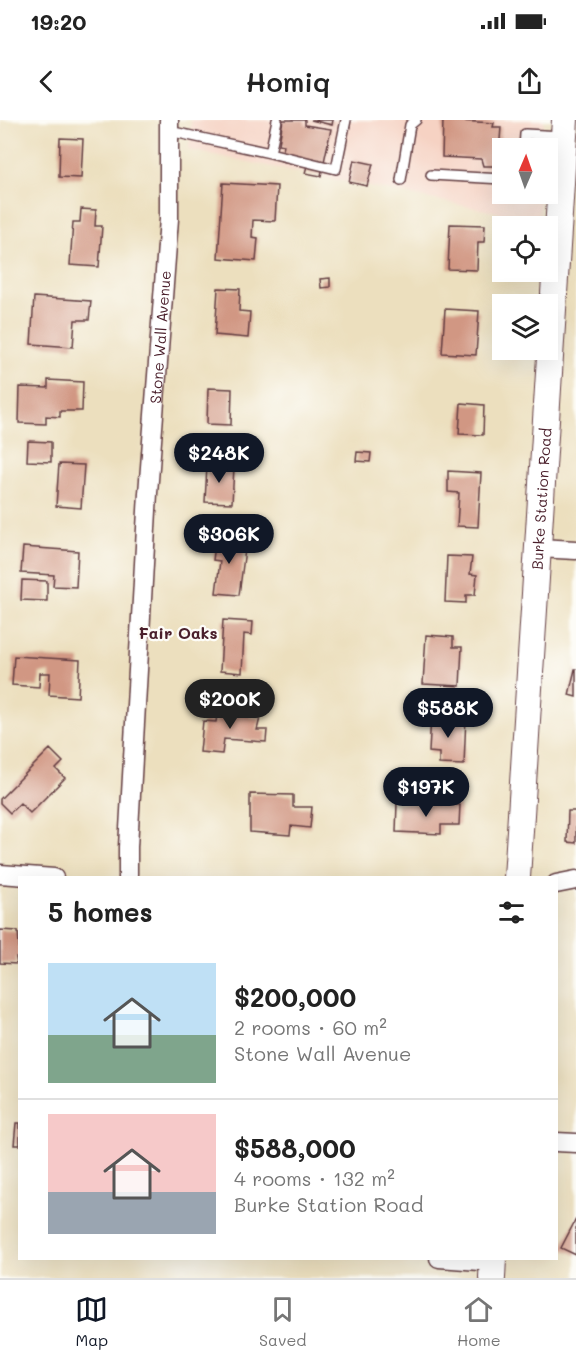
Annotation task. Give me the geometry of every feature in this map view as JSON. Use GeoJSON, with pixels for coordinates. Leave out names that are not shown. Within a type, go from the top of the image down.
{"type":"FeatureCollection","features":[{"type":"Feature","properties":{"kind":"street","name":"Stone Wall Avenue"},"geometry":{"type":"LineString","coordinates":[[128,876],[148,504],[169,219],[169,125]]}},
{"type":"Feature","properties":{"kind":"street","name":"Burke Station Road"},"geometry":{"type":"LineString","coordinates":[[518,876],[538,548],[568,128]]}},
{"type":"Feature","properties":{"kind":"street"},"geometry":{"type":"LineString","coordinates":[[538,548],[576,550]]}},
{"type":"Feature","properties":{"kind":"street"},"geometry":{"type":"LineString","coordinates":[[0,874],[27,876]]}},
{"type":"Feature","properties":{"kind":"street"},"geometry":{"type":"LineString","coordinates":[[558,884],[576,880]]}},
{"type":"Feature","properties":{"kind":"street"},"geometry":{"type":"LineString","coordinates":[[558,1142],[576,1143]]}},
{"type":"Feature","properties":{"kind":"street"},"geometry":{"type":"LineString","coordinates":[[452,1260],[493,1266]]}},
{"type":"Feature","properties":{"kind":"lane"},"geometry":{"type":"LineString","coordinates":[[270,153],[277,120]]}},
{"type":"Feature","properties":{"kind":"lane"},"geometry":{"type":"LineString","coordinates":[[169,125],[336,169],[346,120]]}},
{"type":"Feature","properties":{"kind":"lane"},"geometry":{"type":"LineString","coordinates":[[401,180],[410,126],[416,120]]}},
{"type":"Feature","properties":{"kind":"lane"},"geometry":{"type":"LineString","coordinates":[[525,138],[525,134],[568,128]]}},
{"type":"Feature","properties":{"kind":"lane"},"geometry":{"type":"LineString","coordinates":[[431,175],[492,178]]}},
{"type":"Feature","properties":{"kind":"shaded area"},"geometry":{"type":"Polygon","coordinates":[[[191,120],[544,120],[543,138],[492,138],[492,204],[540,204],[539,216],[514,216],[189,150],[191,120]]]}},
{"type":"Feature","properties":{"kind":"building"},"geometry":{"type":"Polygon","coordinates":[[[283,120],[305,120],[305,125],[331,129],[321,176],[305,173],[307,166],[281,161],[284,145],[279,144],[283,120]]]}},
{"type":"Feature","properties":{"kind":"building"},"geometry":{"type":"Polygon","coordinates":[[[311,120],[333,120],[332,125],[311,120]]]}},
{"type":"Feature","properties":{"kind":"building"},"geometry":{"type":"Polygon","coordinates":[[[443,120],[494,123],[493,127],[501,127],[500,138],[492,138],[492,166],[483,166],[481,159],[442,157],[443,120]]]}},
{"type":"Feature","properties":{"kind":"building"},"geometry":{"type":"Polygon","coordinates":[[[60,138],[83,139],[81,178],[59,177],[60,138]]]}},
{"type":"Feature","properties":{"kind":"building"},"geometry":{"type":"Polygon","coordinates":[[[354,160],[373,164],[367,186],[349,182],[354,160]]]}},
{"type":"Feature","properties":{"kind":"building"},"geometry":{"type":"Polygon","coordinates":[[[223,183],[277,186],[275,221],[253,220],[252,237],[258,238],[256,261],[218,258],[223,183]]]}},
{"type":"Feature","properties":{"kind":"building"},"geometry":{"type":"Polygon","coordinates":[[[81,209],[96,210],[95,226],[102,226],[99,267],[70,265],[73,222],[80,222],[81,209]]]}},
{"type":"Feature","properties":{"kind":"building"},"geometry":{"type":"Polygon","coordinates":[[[450,224],[485,225],[484,242],[478,242],[477,270],[448,269],[450,224]]]}},
{"type":"Feature","properties":{"kind":"building"},"geometry":{"type":"Polygon","coordinates":[[[330,278],[330,287],[321,288],[320,279],[330,278]]]}},
{"type":"Feature","properties":{"kind":"building"},"geometry":{"type":"Polygon","coordinates":[[[218,288],[240,289],[239,311],[250,312],[248,338],[215,335],[218,288]]]}},
{"type":"Feature","properties":{"kind":"building"},"geometry":{"type":"Polygon","coordinates":[[[34,297],[91,301],[89,320],[75,320],[73,347],[31,344],[34,297]]]}},
{"type":"Feature","properties":{"kind":"building"},"geometry":{"type":"Polygon","coordinates":[[[445,309],[479,311],[476,355],[442,353],[445,309]]]}},
{"type":"Feature","properties":{"kind":"building"},"geometry":{"type":"Polygon","coordinates":[[[48,380],[83,382],[82,411],[60,411],[60,417],[46,416],[46,424],[19,423],[20,387],[48,388],[48,380]]]}},
{"type":"Feature","properties":{"kind":"building"},"geometry":{"type":"Polygon","coordinates":[[[208,388],[232,389],[231,425],[207,424],[208,388]]]}},
{"type":"Feature","properties":{"kind":"building"},"geometry":{"type":"Polygon","coordinates":[[[461,403],[484,405],[483,435],[459,434],[461,403]]]}},
{"type":"Feature","properties":{"kind":"building"},"geometry":{"type":"Polygon","coordinates":[[[28,441],[51,442],[51,462],[27,461],[28,441]]]}},
{"type":"Feature","properties":{"kind":"building"},"geometry":{"type":"Polygon","coordinates":[[[357,452],[371,453],[370,462],[356,461],[357,452]]]}},
{"type":"Feature","properties":{"kind":"building"},"geometry":{"type":"Polygon","coordinates":[[[59,464],[84,465],[81,508],[56,506],[59,464]]]}},
{"type":"Feature","properties":{"kind":"building"},"geometry":{"type":"Polygon","coordinates":[[[207,466],[234,467],[232,503],[205,502],[207,466]]]}},
{"type":"Feature","properties":{"kind":"building"},"geometry":{"type":"Polygon","coordinates":[[[448,471],[481,473],[478,527],[457,526],[459,493],[448,492],[448,471]]]}},
{"type":"Feature","properties":{"kind":"building"},"geometry":{"type":"Polygon","coordinates":[[[216,538],[246,542],[239,595],[216,593],[220,561],[213,560],[216,538]]]}},
{"type":"Feature","properties":{"kind":"building"},"geometry":{"type":"Polygon","coordinates":[[[23,547],[78,551],[76,587],[53,586],[54,575],[21,573],[23,547]]]}},
{"type":"Feature","properties":{"kind":"building"},"geometry":{"type":"Polygon","coordinates":[[[447,556],[472,557],[470,574],[477,575],[475,595],[466,595],[466,603],[445,602],[447,556]]]}},
{"type":"Feature","properties":{"kind":"building"},"geometry":{"type":"Polygon","coordinates":[[[22,580],[47,581],[47,601],[21,600],[22,580]]]}},
{"type":"Feature","properties":{"kind":"building"},"geometry":{"type":"Polygon","coordinates":[[[223,620],[253,622],[252,635],[244,634],[242,673],[220,671],[223,620]]]}},
{"type":"Feature","properties":{"kind":"building"},"geometry":{"type":"Polygon","coordinates":[[[426,635],[453,637],[453,647],[462,647],[460,686],[423,684],[426,635]]]}},
{"type":"Feature","properties":{"kind":"building"},"geometry":{"type":"Polygon","coordinates":[[[14,656],[80,660],[78,697],[49,695],[50,673],[40,673],[39,687],[12,685],[14,656]]]}},
{"type":"Feature","properties":{"kind":"building"},"geometry":{"type":"Polygon","coordinates":[[[576,669],[576,697],[569,695],[576,669]]]}},
{"type":"Feature","properties":{"kind":"building"},"geometry":{"type":"Polygon","coordinates":[[[218,708],[249,708],[250,717],[260,718],[257,730],[267,730],[266,742],[224,739],[222,754],[200,752],[203,721],[216,722],[218,708]]]}},
{"type":"Feature","properties":{"kind":"building"},"geometry":{"type":"Polygon","coordinates":[[[431,715],[466,716],[464,765],[439,764],[439,753],[429,752],[431,715]]]}},
{"type":"Feature","properties":{"kind":"building"},"geometry":{"type":"Polygon","coordinates":[[[50,749],[63,762],[56,769],[65,778],[30,813],[20,803],[10,813],[0,803],[0,799],[50,749]]]}},
{"type":"Feature","properties":{"kind":"building"},"geometry":{"type":"Polygon","coordinates":[[[250,794],[293,795],[293,807],[312,807],[310,828],[291,826],[290,835],[250,832],[250,794]]]}},
{"type":"Feature","properties":{"kind":"building"},"geometry":{"type":"Polygon","coordinates":[[[397,803],[460,805],[459,825],[441,825],[441,834],[396,832],[397,803]]]}},
{"type":"Feature","properties":{"kind":"building"},"geometry":{"type":"Polygon","coordinates":[[[568,811],[576,811],[576,843],[567,842],[568,811]]]}},
{"type":"Feature","properties":{"kind":"building"},"geometry":{"type":"Polygon","coordinates":[[[0,930],[18,931],[17,964],[0,963],[0,930]]]}},
{"type":"Feature","properties":{"kind":"building"},"geometry":{"type":"Polygon","coordinates":[[[16,1123],[18,1123],[18,1145],[14,1145],[16,1123]]]}},
{"type":"Feature","properties":{"kind":"building"},"geometry":{"type":"Polygon","coordinates":[[[576,1219],[576,1255],[561,1248],[576,1219]]]}},
{"type":"Feature","properties":{"kind":"district","name":"Fair Oaks"},"geometry":{"type":"Point","coordinates":[178,632]}}]}
